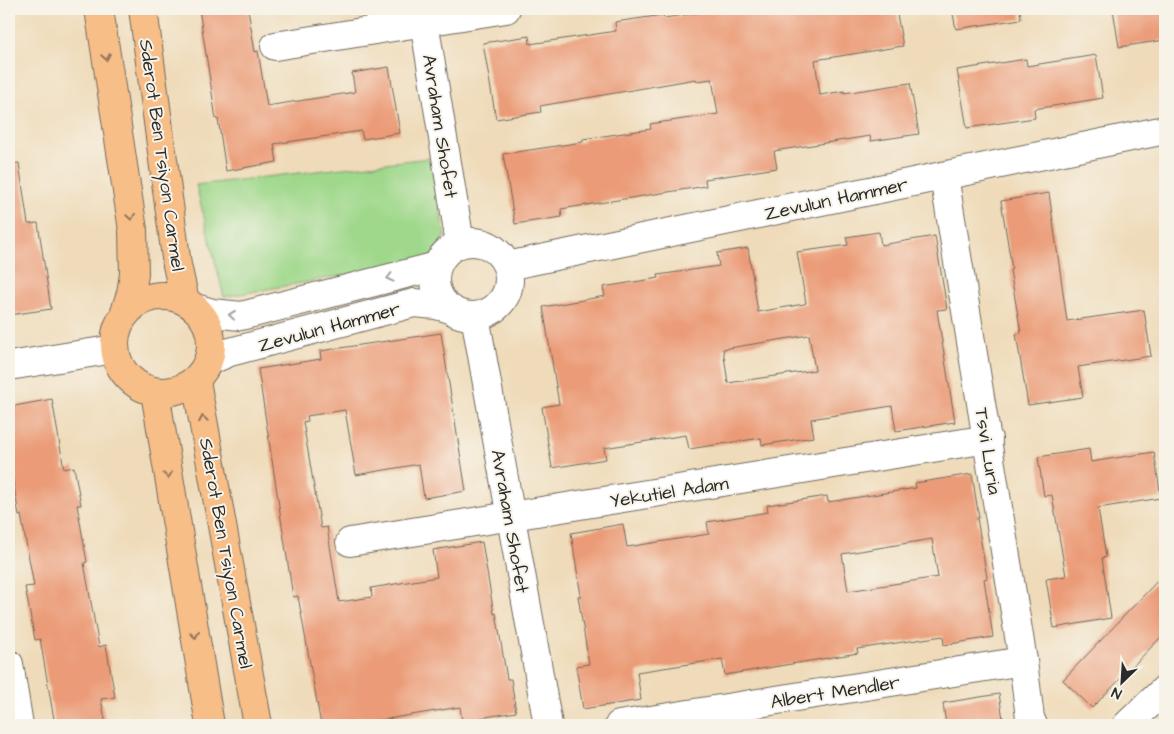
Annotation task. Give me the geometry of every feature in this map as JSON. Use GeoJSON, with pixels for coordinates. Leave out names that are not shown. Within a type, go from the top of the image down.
{"type":"FeatureCollection","features":[{"type":"Feature","properties":{"kind":"main road"},"geometry":{"type":"LineString","coordinates":[[99,9],[133,230],[134,274],[131,293],[115,337],[115,349],[119,364],[128,377],[140,387],[154,392],[169,393],[184,389],[203,371],[212,347],[211,332],[205,319],[190,304],[173,297],[159,296],[146,299],[124,315]]}},
{"type":"Feature","properties":{"kind":"main road","name":"Sderot Ben Tsiyon Carmel"},"geometry":{"type":"LineString","coordinates":[[143,9],[178,265],[190,304]]}},
{"type":"Feature","properties":{"kind":"main road","name":"Sderot Ben Tsiyon Carmel"},"geometry":{"type":"LineString","coordinates":[[203,371],[258,725]]}},
{"type":"Feature","properties":{"kind":"main road"},"geometry":{"type":"LineString","coordinates":[[154,392],[210,725]]}},
{"type":"Feature","properties":{"kind":"street"},"geometry":{"type":"LineString","coordinates":[[275,46],[423,15],[506,9]]}},
{"type":"Feature","properties":{"kind":"street","name":"Avraham Shofet"},"geometry":{"type":"LineString","coordinates":[[423,15],[460,243]]}},
{"type":"Feature","properties":{"kind":"street","name":"Zevulun Hammer"},"geometry":{"type":"LineString","coordinates":[[507,266],[1165,130]]}},
{"type":"Feature","properties":{"kind":"street","name":"Tsvi Luria"},"geometry":{"type":"LineString","coordinates":[[944,176],[988,439],[1023,661],[1030,718],[1033,725]]}},
{"type":"Feature","properties":{"kind":"street"},"geometry":{"type":"LineString","coordinates":[[460,243],[483,243],[494,248],[502,256],[507,266],[510,277],[509,288],[504,299],[486,313],[463,312],[442,300],[437,290],[435,278],[437,266],[442,256],[450,248],[460,243]]}},
{"type":"Feature","properties":{"kind":"street","name":"Zevulun Hammer"},"geometry":{"type":"LineString","coordinates":[[190,304],[212,313],[241,316],[437,266]]}},
{"type":"Feature","properties":{"kind":"street","name":"Zevulun Hammer"},"geometry":{"type":"LineString","coordinates":[[203,371],[230,352],[414,303],[436,305],[463,312]]}},
{"type":"Feature","properties":{"kind":"street","name":"Avraham Shofet"},"geometry":{"type":"LineString","coordinates":[[463,312],[511,516],[548,725]]}},
{"type":"Feature","properties":{"kind":"street"},"geometry":{"type":"LineString","coordinates":[[9,366],[115,349]]}},
{"type":"Feature","properties":{"kind":"street","name":"Yekutiel Adam"},"geometry":{"type":"LineString","coordinates":[[350,542],[988,439]]}},
{"type":"Feature","properties":{"kind":"street","name":"Albert Mendler"},"geometry":{"type":"LineString","coordinates":[[619,725],[1023,661]]}},
{"type":"Feature","properties":{"kind":"street"},"geometry":{"type":"LineString","coordinates":[[9,664],[12,698],[19,725]]}},
{"type":"Feature","properties":{"kind":"street"},"geometry":{"type":"LineString","coordinates":[[1127,725],[1165,688]]}},
{"type":"Feature","properties":{"kind":"green space"},"geometry":{"type":"Polygon","coordinates":[[[429,158],[445,235],[429,260],[224,297],[196,185],[429,158]]]}},
{"type":"Feature","properties":{"kind":"building"},"geometry":{"type":"Polygon","coordinates":[[[199,9],[248,9],[255,52],[258,51],[267,106],[355,92],[352,73],[389,67],[400,133],[363,139],[361,131],[274,144],[277,162],[226,171],[199,9]]]}},
{"type":"Feature","properties":{"kind":"building"},"geometry":{"type":"Polygon","coordinates":[[[724,9],[896,9],[903,46],[815,60],[820,95],[910,83],[919,134],[871,141],[870,136],[774,151],[777,168],[705,179],[706,186],[561,209],[562,217],[515,224],[503,154],[583,142],[583,139],[651,129],[650,124],[718,114],[712,79],[697,81],[696,79],[540,106],[541,112],[496,119],[483,43],[529,36],[530,44],[616,31],[615,22],[663,15],[664,18],[724,9]]]}},
{"type":"Feature","properties":{"kind":"building"},"geometry":{"type":"Polygon","coordinates":[[[952,9],[1020,9],[1021,19],[956,29],[952,9]]]}},
{"type":"Feature","properties":{"kind":"building"},"geometry":{"type":"Polygon","coordinates":[[[1113,9],[1165,9],[1165,40],[1119,47],[1113,9]]]}},
{"type":"Feature","properties":{"kind":"building"},"geometry":{"type":"Polygon","coordinates":[[[1096,55],[1103,98],[1034,109],[1035,118],[967,128],[957,70],[1026,59],[1027,66],[1096,55]]]}},
{"type":"Feature","properties":{"kind":"building"},"geometry":{"type":"Polygon","coordinates":[[[19,163],[28,224],[38,223],[51,309],[9,315],[9,164],[19,163]]]}},
{"type":"Feature","properties":{"kind":"building"},"geometry":{"type":"Polygon","coordinates":[[[1049,193],[1067,321],[1144,310],[1151,356],[1078,367],[1083,397],[1028,405],[1016,334],[1021,333],[1001,201],[1049,193]]]}},
{"type":"Feature","properties":{"kind":"building"},"geometry":{"type":"Polygon","coordinates":[[[879,232],[881,245],[935,236],[947,309],[937,310],[955,422],[896,431],[892,406],[811,419],[814,437],[762,445],[761,438],[689,449],[686,435],[604,448],[606,459],[552,468],[542,407],[559,404],[543,307],[605,296],[603,287],[659,278],[658,275],[719,266],[717,253],[748,248],[758,312],[804,304],[806,303],[797,252],[848,245],[846,237],[879,232]],[[809,335],[723,349],[728,383],[815,370],[809,335]]]}},
{"type":"Feature","properties":{"kind":"building"},"geometry":{"type":"Polygon","coordinates":[[[441,333],[466,491],[424,498],[419,464],[356,475],[345,410],[307,416],[308,421],[303,422],[321,528],[327,527],[339,602],[372,597],[371,588],[437,577],[433,550],[482,542],[507,679],[511,679],[516,712],[462,721],[460,707],[369,722],[370,725],[321,725],[298,596],[293,597],[258,369],[321,359],[320,351],[441,333]]]}},
{"type":"Feature","properties":{"kind":"building"},"geometry":{"type":"Polygon","coordinates":[[[52,399],[64,469],[74,467],[81,505],[77,505],[87,562],[84,563],[99,647],[106,645],[115,697],[101,699],[106,725],[55,725],[40,639],[35,640],[25,587],[34,586],[9,457],[9,407],[52,399]]]}},
{"type":"Feature","properties":{"kind":"building"},"geometry":{"type":"Polygon","coordinates":[[[1089,449],[1091,462],[1154,452],[1161,498],[1098,508],[1106,557],[1102,558],[1111,618],[1054,628],[1046,579],[1066,576],[1052,495],[1044,496],[1038,457],[1089,449]]]}},
{"type":"Feature","properties":{"kind":"building"},"geometry":{"type":"Polygon","coordinates":[[[972,474],[987,578],[984,579],[993,637],[944,645],[943,636],[857,649],[858,653],[725,675],[722,659],[637,672],[641,700],[583,709],[576,666],[589,664],[578,596],[581,596],[571,533],[623,524],[627,547],[709,534],[707,522],[768,512],[767,505],[827,496],[828,502],[916,488],[915,483],[972,474]],[[932,539],[842,554],[848,591],[938,577],[932,539]]]}},
{"type":"Feature","properties":{"kind":"building"},"geometry":{"type":"Polygon","coordinates":[[[1165,573],[1165,633],[1092,708],[1063,680],[1165,573]]]}},
{"type":"Feature","properties":{"kind":"building"},"geometry":{"type":"Polygon","coordinates":[[[999,694],[1004,725],[946,725],[943,703],[999,694]]]}}]}
